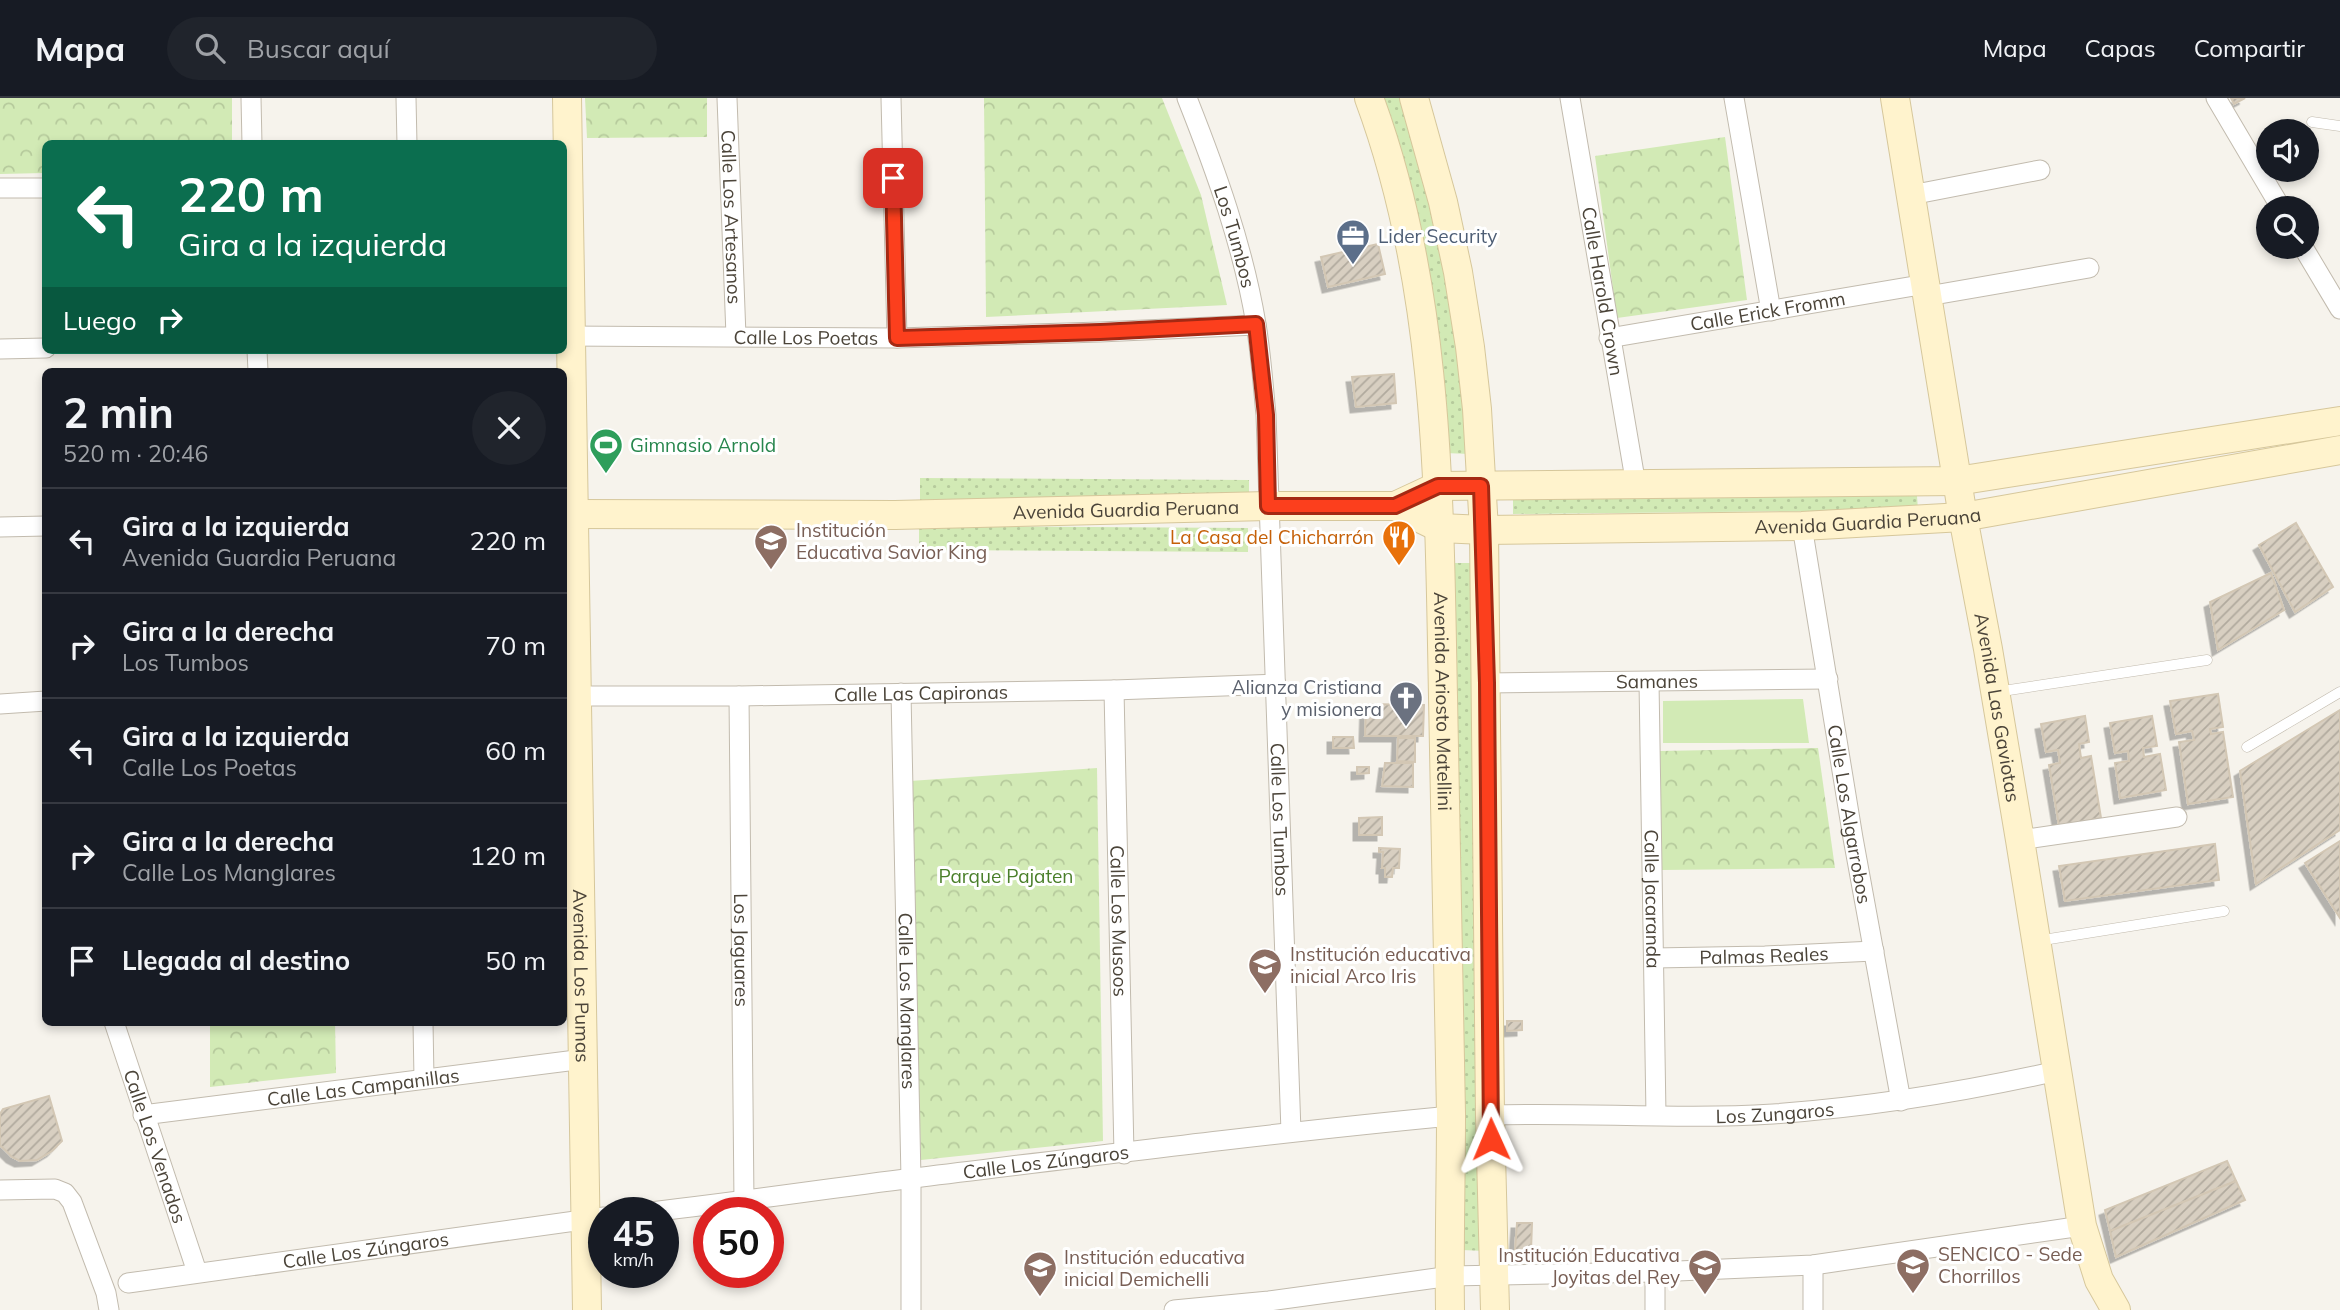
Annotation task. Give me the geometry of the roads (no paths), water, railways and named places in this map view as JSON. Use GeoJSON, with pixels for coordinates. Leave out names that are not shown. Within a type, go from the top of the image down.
{"type":"FeatureCollection","features":[{"type":"Feature","properties":{"kind":"street"},"geometry":{"type":"LineString","coordinates":[[251,98],[252,140]]}},
{"type":"Feature","properties":{"kind":"street"},"geometry":{"type":"LineString","coordinates":[[406,98],[407,140]]}},
{"type":"Feature","properties":{"kind":"street","name":"Avenida Los Pumas"},"geometry":{"type":"LineString","coordinates":[[567,98],[571,696],[584,1059],[594,1197]]}},
{"type":"Feature","properties":{"kind":"street","name":"Calle Los Artesanos"},"geometry":{"type":"LineString","coordinates":[[727,98],[736,336]]}},
{"type":"Feature","properties":{"kind":"street"},"geometry":{"type":"LineString","coordinates":[[891,98],[897,338]]}},
{"type":"Feature","properties":{"kind":"street","name":"Los Tumbos"},"geometry":{"type":"LineString","coordinates":[[1187,98],[1228,210],[1256,324],[1266,415],[1268,506]]}},
{"type":"Feature","properties":{"kind":"street","name":"Avenida Ariosto Matellini"},"geometry":{"type":"LineString","coordinates":[[1369,98],[1405,223],[1420,300],[1429,364],[1438,486],[1451,1116],[1450,1310]]}},
{"type":"Feature","properties":{"kind":"street"},"geometry":{"type":"LineString","coordinates":[[1414,98],[1443,202],[1458,272],[1470,347],[1484,530],[1490,1115],[1495,1310]]}},
{"type":"Feature","properties":{"kind":"street","name":"Calle Harold Crown"},"geometry":{"type":"LineString","coordinates":[[1570,98],[1636,485]]}},
{"type":"Feature","properties":{"kind":"street"},"geometry":{"type":"LineString","coordinates":[[1734,98],[1771,311]]}},
{"type":"Feature","properties":{"kind":"street","name":"Avenida Las Gaviotas"},"geometry":{"type":"LineString","coordinates":[[1895,98],[2082,1226],[2099,1280],[2116,1310]]}},
{"type":"Feature","properties":{"kind":"street"},"geometry":{"type":"LineString","coordinates":[[2216,98],[2274,196]]}},
{"type":"Feature","properties":{"kind":"street"},"geometry":{"type":"LineString","coordinates":[[1911,195],[2040,170]]}},
{"type":"Feature","properties":{"kind":"street"},"geometry":{"type":"LineString","coordinates":[[0,188],[42,188]]}},
{"type":"Feature","properties":{"kind":"street"},"geometry":{"type":"LineString","coordinates":[[2310,259],[2340,309]]}},
{"type":"Feature","properties":{"kind":"street","name":"Calle Erick Fromm"},"geometry":{"type":"LineString","coordinates":[[1609,338],[1771,311],[2089,268]]}},
{"type":"Feature","properties":{"kind":"street","name":"Calle Los Poetas"},"geometry":{"type":"LineString","coordinates":[[567,336],[897,338],[1256,324]]}},
{"type":"Feature","properties":{"kind":"street"},"geometry":{"type":"LineString","coordinates":[[0,349],[42,348]]}},
{"type":"Feature","properties":{"kind":"street","name":"Avenida Guardia Peruana"},"geometry":{"type":"LineString","coordinates":[[568,514],[895,515],[1268,506],[1395,506],[1438,486],[1957,481],[2340,421]]}},
{"type":"Feature","properties":{"kind":"street","name":"Avenida Guardia Peruana"},"geometry":{"type":"LineString","coordinates":[[1395,506],[1440,528],[1484,530],[1801,526],[1963,517],[2340,450]]}},
{"type":"Feature","properties":{"kind":"street","name":"Calle Los Tumbos"},"geometry":{"type":"LineString","coordinates":[[1268,506],[1291,1132]]}},
{"type":"Feature","properties":{"kind":"street"},"geometry":{"type":"LineString","coordinates":[[0,527],[42,526]]}},
{"type":"Feature","properties":{"kind":"street","name":"Calle Los Algarrobos"},"geometry":{"type":"LineString","coordinates":[[1801,526],[1853,838],[1901,1101]]}},
{"type":"Feature","properties":{"kind":"street","name":"Samanes"},"geometry":{"type":"LineString","coordinates":[[1487,683],[1828,679]]}},
{"type":"Feature","properties":{"kind":"street","name":"Calle Jacaranda"},"geometry":{"type":"LineString","coordinates":[[1649,682],[1656,1115]]}},
{"type":"Feature","properties":{"kind":"street","name":"Calle Las Capironas"},"geometry":{"type":"LineString","coordinates":[[571,696],[1114,690],[1276,684]]}},
{"type":"Feature","properties":{"kind":"street","name":"Calle Los Musoos"},"geometry":{"type":"LineString","coordinates":[[1114,690],[1124,1154]]}},
{"type":"Feature","properties":{"kind":"street","name":"Calle Los Manglares"},"geometry":{"type":"LineString","coordinates":[[901,692],[912,1310]]}},
{"type":"Feature","properties":{"kind":"street","name":"Los Jaguares"},"geometry":{"type":"LineString","coordinates":[[739,696],[744,1197]]}},
{"type":"Feature","properties":{"kind":"street"},"geometry":{"type":"LineString","coordinates":[[0,704],[42,701]]}},
{"type":"Feature","properties":{"kind":"street"},"geometry":{"type":"LineString","coordinates":[[2020,840],[2176,817]]}},
{"type":"Feature","properties":{"kind":"street","name":"Palmas Reales"},"geometry":{"type":"LineString","coordinates":[[1654,958],[1765,957],[1874,951]]}},
{"type":"Feature","properties":{"kind":"street","name":"Calle Los Venados"},"geometry":{"type":"LineString","coordinates":[[115,1026],[197,1272]]}},
{"type":"Feature","properties":{"kind":"street"},"geometry":{"type":"LineString","coordinates":[[423,1026],[424,1079]]}},
{"type":"Feature","properties":{"kind":"street","name":"Calle Las Campanillas"},"geometry":{"type":"LineString","coordinates":[[143,1115],[584,1059]]}},
{"type":"Feature","properties":{"kind":"street","name":"Los Zungaros"},"geometry":{"type":"LineString","coordinates":[[1490,1115],[1771,1114],[1901,1101],[1971,1090],[2057,1071]]}},
{"type":"Feature","properties":{"kind":"street","name":"Calle Los Zúngaros"},"geometry":{"type":"LineString","coordinates":[[780,1197],[1291,1132],[1451,1116]]}},
{"type":"Feature","properties":{"kind":"street"},"geometry":{"type":"LineString","coordinates":[[0,1190],[55,1189],[65,1193],[72,1202],[82,1228],[106,1293],[109,1310]]}},
{"type":"Feature","properties":{"kind":"street","name":"Calle Los Zúngaros"},"geometry":{"type":"LineString","coordinates":[[128,1283],[588,1219]]}},
{"type":"Feature","properties":{"kind":"street"},"geometry":{"type":"LineString","coordinates":[[1174,1310],[1269,1305],[1451,1276],[1655,1272],[1813,1265],[2082,1226]]}},
{"type":"Feature","properties":{"kind":"street"},"geometry":{"type":"LineString","coordinates":[[1813,1265],[1813,1310]]}},
{"type":"Feature","properties":{"kind":"street"},"geometry":{"type":"LineString","coordinates":[[1655,1272],[1655,1310]]}},
{"type":"Feature","properties":{"kind":"street","name":"Avenida Los Pumas"},"geometry":{"type":"LineString","coordinates":[[587,1310],[589,1288]]}},
{"type":"Feature","properties":{"kind":"lane"},"geometry":{"type":"LineString","coordinates":[[2319,123],[2340,126]]}},
{"type":"Feature","properties":{"kind":"lane"},"geometry":{"type":"LineString","coordinates":[[1995,692],[2207,660]]}},
{"type":"Feature","properties":{"kind":"lane"},"geometry":{"type":"LineString","coordinates":[[2247,747],[2340,692]]}},
{"type":"Feature","properties":{"kind":"lane"},"geometry":{"type":"LineString","coordinates":[[2036,941],[2224,911]]}},
{"type":"Feature","properties":{"kind":"place","name":"Lider Security"},"geometry":{"type":"Point","coordinates":[1353,266]}},
{"type":"Feature","properties":{"kind":"place","name":"Gimnasio Arnold"},"geometry":{"type":"Point","coordinates":[606,475]}},
{"type":"Feature","properties":{"kind":"place","name":"La Casa del Chicharrón"},"geometry":{"type":"Point","coordinates":[1399,567]}},
{"type":"Feature","properties":{"kind":"place","name":"Institución Educativa Savior King"},"geometry":{"type":"Point","coordinates":[771,571]}},
{"type":"Feature","properties":{"kind":"place","name":"Alianza Cristiana y misionera"},"geometry":{"type":"Point","coordinates":[1406,728]}},
{"type":"Feature","properties":{"kind":"place","name":"Institución educativa inicial Arco Iris"},"geometry":{"type":"Point","coordinates":[1265,995]}},
{"type":"Feature","properties":{"kind":"place","name":"SENCICO - Sede Chorrillos"},"geometry":{"type":"Point","coordinates":[1913,1295]}},
{"type":"Feature","properties":{"kind":"place","name":"Institución Educativa Joyitas del Rey"},"geometry":{"type":"Point","coordinates":[1705,1296]}},
{"type":"Feature","properties":{"kind":"place","name":"Institución educativa inicial Demichelli"},"geometry":{"type":"Point","coordinates":[1040,1298]}},
{"type":"Feature","properties":{"kind":"park label","name":"Parque Pajaten"},"geometry":{"type":"Point","coordinates":[1006,876]}}]}
